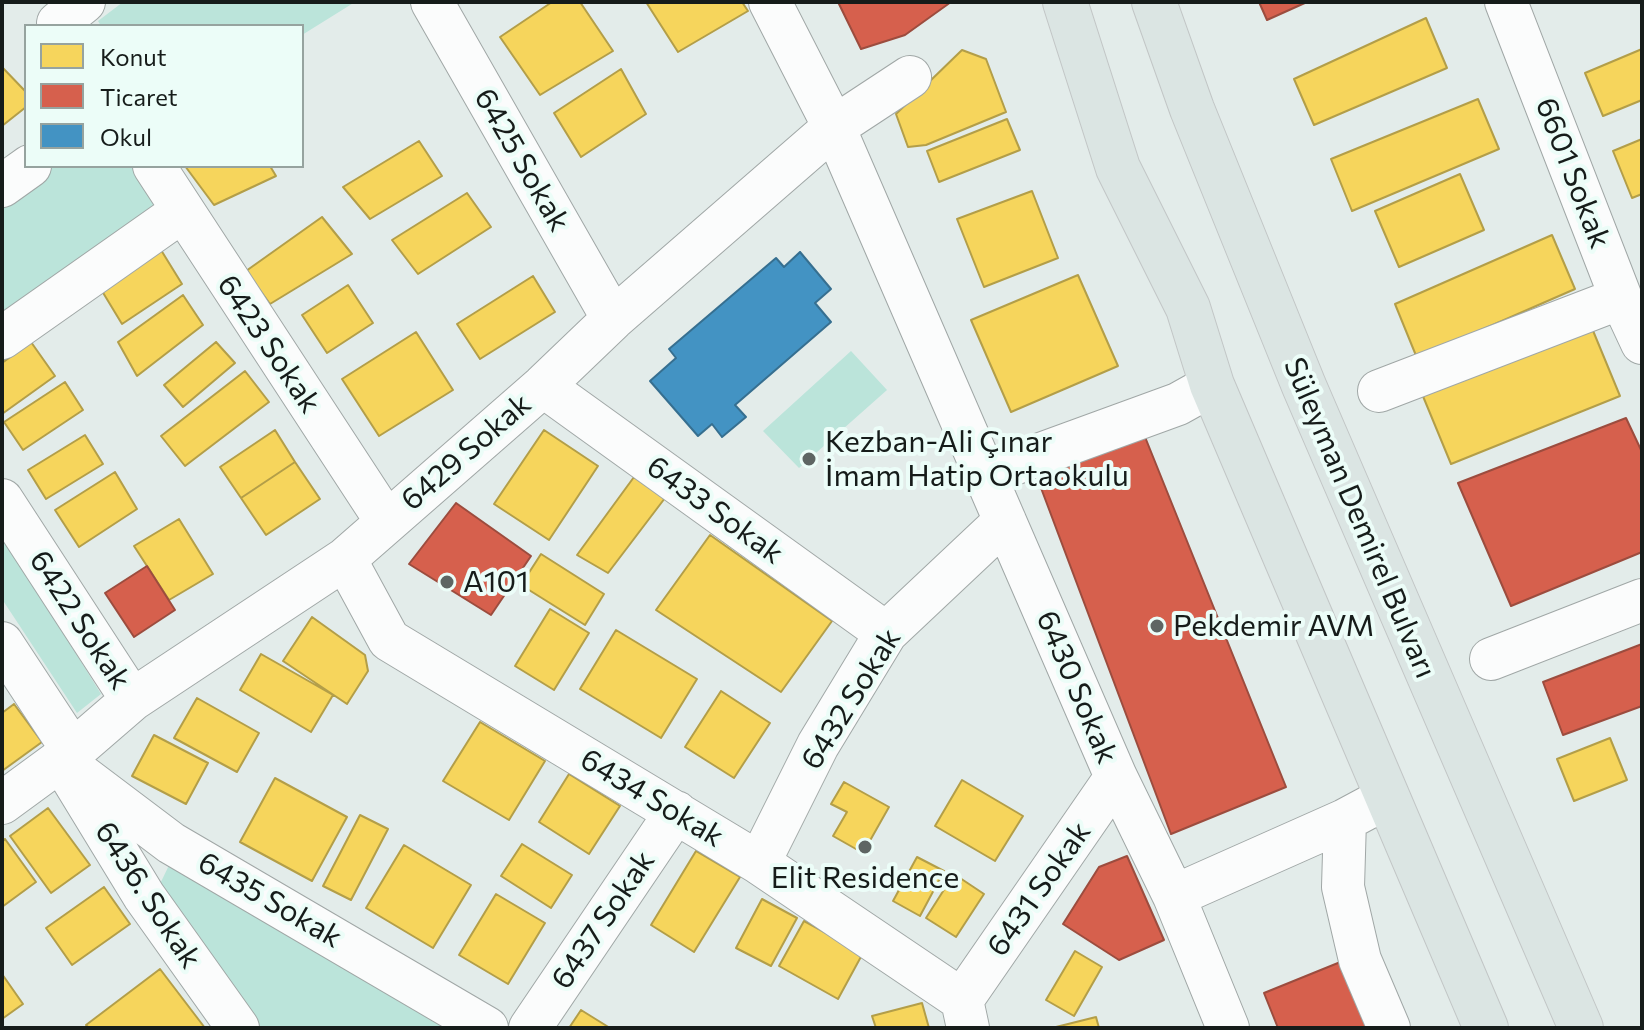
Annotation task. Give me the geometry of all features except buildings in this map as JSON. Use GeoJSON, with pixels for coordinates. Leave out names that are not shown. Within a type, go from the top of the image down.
{"type":"FeatureCollection","features":[{"type":"Feature","properties":{"kind":"main road"},"geometry":{"type":"LineString","coordinates":[[1065,2],[1118,168],[1188,308],[1212,385],[1486,1028]]}},
{"type":"Feature","properties":{"kind":"main road","name":"Süleyman Demirel Bulvarı"},"geometry":{"type":"LineString","coordinates":[[1154,2],[1192,109],[1304,386],[1587,1026]]}},
{"type":"Feature","properties":{"kind":"street","name":"6425 Sokak"},"geometry":{"type":"LineString","coordinates":[[432,2],[613,319]]}},
{"type":"Feature","properties":{"kind":"street","name":"6430 Sokak"},"geometry":{"type":"LineString","coordinates":[[770,2],[834,127],[1116,777],[1174,896],[1228,1028]]}},
{"type":"Feature","properties":{"kind":"street","name":"6601 Sokak"},"geometry":{"type":"LineString","coordinates":[[1506,2],[1621,298],[1642,343]]}},
{"type":"Feature","properties":{"kind":"street","name":"6429 Sokak"},"geometry":{"type":"LineString","coordinates":[[2,803],[67,755],[132,700],[345,559],[543,386],[613,319],[834,127],[910,77]]}},
{"type":"Feature","properties":{"kind":"street"},"geometry":{"type":"LineString","coordinates":[[2,186],[27,168]]}},
{"type":"Feature","properties":{"kind":"street","name":"6423 Sokak"},"geometry":{"type":"LineString","coordinates":[[155,168],[181,212],[386,521]]}},
{"type":"Feature","properties":{"kind":"street"},"geometry":{"type":"LineString","coordinates":[[2,338],[181,212]]}},
{"type":"Feature","properties":{"kind":"street"},"geometry":{"type":"LineString","coordinates":[[1379,391],[1621,298]]}},
{"type":"Feature","properties":{"kind":"street"},"geometry":{"type":"LineString","coordinates":[[986,474],[1178,404],[1212,385]]}},
{"type":"Feature","properties":{"kind":"street","name":"6433 Sokak"},"geometry":{"type":"LineString","coordinates":[[543,386],[886,633]]}},
{"type":"Feature","properties":{"kind":"street","name":"6422 Sokak"},"geometry":{"type":"LineString","coordinates":[[2,500],[132,700]]}},
{"type":"Feature","properties":{"kind":"street","name":"6432 Sokak"},"geometry":{"type":"LineString","coordinates":[[759,863],[818,745],[886,633],[1005,521]]}},
{"type":"Feature","properties":{"kind":"street","name":"6434 Sokak"},"geometry":{"type":"LineString","coordinates":[[345,559],[389,640],[759,863],[965,1014]]}},
{"type":"Feature","properties":{"kind":"street"},"geometry":{"type":"LineString","coordinates":[[1491,659],[1642,600]]}},
{"type":"Feature","properties":{"kind":"street"},"geometry":{"type":"LineString","coordinates":[[2,643],[67,755]]}},
{"type":"Feature","properties":{"kind":"street","name":"6436. Sokak"},"geometry":{"type":"LineString","coordinates":[[67,755],[144,896],[238,1028]]}},
{"type":"Feature","properties":{"kind":"street","name":"6435 Sokak"},"geometry":{"type":"LineString","coordinates":[[67,755],[171,843],[487,1028]]}},
{"type":"Feature","properties":{"kind":"street","name":"6431 Sokak"},"geometry":{"type":"LineString","coordinates":[[965,1014],[1116,777]]}},
{"type":"Feature","properties":{"kind":"street"},"geometry":{"type":"LineString","coordinates":[[1174,896],[1345,820],[1386,798]]}},
{"type":"Feature","properties":{"kind":"street","name":"6437 Sokak"},"geometry":{"type":"LineString","coordinates":[[530,1028],[676,812]]}},
{"type":"Feature","properties":{"kind":"street"},"geometry":{"type":"LineString","coordinates":[[1345,820],[1343,887],[1360,960],[1389,1028]]}},
{"type":"Feature","properties":{"kind":"green space"},"geometry":{"type":"Polygon","coordinates":[[[123,2],[355,2],[304,34],[304,24],[100,24],[98,21],[123,2]]]}},
{"type":"Feature","properties":{"kind":"green space"},"geometry":{"type":"Polygon","coordinates":[[[34,168],[155,168],[181,212],[2,329],[2,192],[34,168]]]}},
{"type":"Feature","properties":{"kind":"green space"},"geometry":{"type":"Polygon","coordinates":[[[851,351],[887,390],[799,468],[763,431],[851,351]]]}},
{"type":"Feature","properties":{"kind":"green space"},"geometry":{"type":"Polygon","coordinates":[[[2,534],[101,694],[77,713],[2,599],[2,534]]]}},
{"type":"Feature","properties":{"kind":"green space"},"geometry":{"type":"Polygon","coordinates":[[[173,857],[465,1028],[260,1028],[159,886],[173,857]]]}},
{"type":"Feature","properties":{"kind":"place","name":"Kezban-Ali Çınar İmam Hatip Ortaokulu"},"geometry":{"type":"Point","coordinates":[809,459]}},
{"type":"Feature","properties":{"kind":"place","name":"A101"},"geometry":{"type":"Point","coordinates":[447,582]}},
{"type":"Feature","properties":{"kind":"place","name":"Pekdemir AVM"},"geometry":{"type":"Point","coordinates":[1157,626]}},
{"type":"Feature","properties":{"kind":"place","name":"Elit Residence"},"geometry":{"type":"Point","coordinates":[865,847]}}]}
